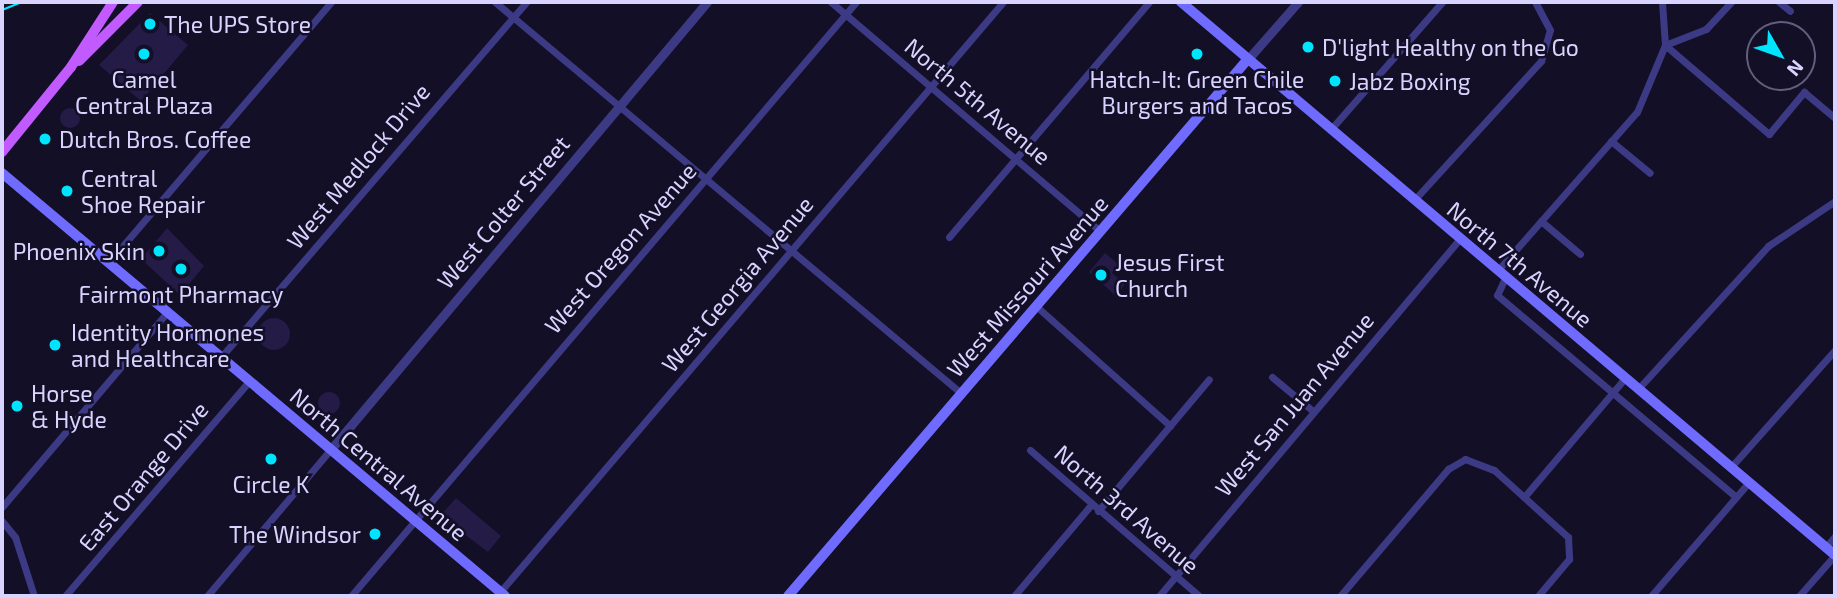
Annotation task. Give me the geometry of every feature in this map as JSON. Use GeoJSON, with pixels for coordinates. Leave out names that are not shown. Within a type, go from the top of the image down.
{"type":"FeatureCollection","features":[{"type":"Feature","properties":{"kind":"main road"},"geometry":{"type":"LineString","coordinates":[[116,2],[118,24]]}},
{"type":"Feature","properties":{"kind":"main road"},"geometry":{"type":"LineString","coordinates":[[2,152],[71,67],[116,2]]}},
{"type":"Feature","properties":{"kind":"main road"},"geometry":{"type":"LineString","coordinates":[[71,67],[138,2]]}},
{"type":"Feature","properties":{"kind":"main road","name":"North 7th Avenue"},"geometry":{"type":"LineString","coordinates":[[1181,2],[1835,555]]}},
{"type":"Feature","properties":{"kind":"main road","name":"West Missouri Avenue"},"geometry":{"type":"LineString","coordinates":[[788,596],[1248,59]]}},
{"type":"Feature","properties":{"kind":"main road","name":"North Central Avenue"},"geometry":{"type":"LineString","coordinates":[[2,173],[502,594]]}},
{"type":"Feature","properties":{"kind":"street"},"geometry":{"type":"LineString","coordinates":[[109,262],[331,2]]}},
{"type":"Feature","properties":{"kind":"street"},"geometry":{"type":"LineString","coordinates":[[495,2],[961,393]]}},
{"type":"Feature","properties":{"kind":"street","name":"West Medlock Drive"},"geometry":{"type":"LineString","coordinates":[[221,357],[511,16],[526,2]]}},
{"type":"Feature","properties":{"kind":"street","name":"West Colter Street"},"geometry":{"type":"LineString","coordinates":[[331,449],[707,2]]}},
{"type":"Feature","properties":{"kind":"street","name":"North 5th Avenue"},"geometry":{"type":"LineString","coordinates":[[831,2],[1100,230]]}},
{"type":"Feature","properties":{"kind":"street","name":"West Oregon Avenue"},"geometry":{"type":"LineString","coordinates":[[351,596],[856,2]]}},
{"type":"Feature","properties":{"kind":"street","name":"West Georgia Avenue"},"geometry":{"type":"LineString","coordinates":[[502,594],[1003,2]]}},
{"type":"Feature","properties":{"kind":"street"},"geometry":{"type":"LineString","coordinates":[[948,237],[1149,2]]}},
{"type":"Feature","properties":{"kind":"street","name":"West Missouri Avenue"},"geometry":{"type":"LineString","coordinates":[[1248,59],[1298,2]]}},
{"type":"Feature","properties":{"kind":"street"},"geometry":{"type":"LineString","coordinates":[[1331,129],[1442,2]]}},
{"type":"Feature","properties":{"kind":"street"},"geometry":{"type":"LineString","coordinates":[[1415,200],[1541,61],[1550,30],[1535,2]]}},
{"type":"Feature","properties":{"kind":"street"},"geometry":{"type":"LineString","coordinates":[[1662,2],[1665,45],[1646,98],[1541,221],[1502,273],[1497,295],[1736,497]]}},
{"type":"Feature","properties":{"kind":"street"},"geometry":{"type":"LineString","coordinates":[[1665,45],[1706,29],[1731,2]]}},
{"type":"Feature","properties":{"kind":"street"},"geometry":{"type":"LineString","coordinates":[[1779,2],[1790,11]]}},
{"type":"Feature","properties":{"kind":"street"},"geometry":{"type":"LineString","coordinates":[[1665,45],[1769,134],[1804,92],[1835,118]]}},
{"type":"Feature","properties":{"kind":"street"},"geometry":{"type":"LineString","coordinates":[[1611,141],[1650,173]]}},
{"type":"Feature","properties":{"kind":"street"},"geometry":{"type":"LineString","coordinates":[[1639,389],[1768,246],[1835,201]]}},
{"type":"Feature","properties":{"kind":"street"},"geometry":{"type":"LineString","coordinates":[[1541,221],[1580,254]]}},
{"type":"Feature","properties":{"kind":"street","name":"West San Juan Avenue"},"geometry":{"type":"LineString","coordinates":[[1159,596],[1461,238]]}},
{"type":"Feature","properties":{"kind":"street"},"geometry":{"type":"LineString","coordinates":[[1036,306],[1170,426]]}},
{"type":"Feature","properties":{"kind":"street"},"geometry":{"type":"LineString","coordinates":[[2,507],[167,311]]}},
{"type":"Feature","properties":{"kind":"street"},"geometry":{"type":"LineString","coordinates":[[1731,467],[1835,350]]}},
{"type":"Feature","properties":{"kind":"street"},"geometry":{"type":"LineString","coordinates":[[1272,377],[1313,411]]}},
{"type":"Feature","properties":{"kind":"street"},"geometry":{"type":"LineString","coordinates":[[1525,496],[1625,378]]}},
{"type":"Feature","properties":{"kind":"street"},"geometry":{"type":"LineString","coordinates":[[1098,511],[1209,379]]}},
{"type":"Feature","properties":{"kind":"street","name":"East Orange Drive"},"geometry":{"type":"LineString","coordinates":[[65,596],[250,380]]}},
{"type":"Feature","properties":{"kind":"street"},"geometry":{"type":"LineString","coordinates":[[207,596],[331,449]]}},
{"type":"Feature","properties":{"kind":"street","name":"North 3rd Avenue"},"geometry":{"type":"LineString","coordinates":[[1030,450],[1199,596]]}},
{"type":"Feature","properties":{"kind":"street"},"geometry":{"type":"LineString","coordinates":[[1340,596],[1448,469],[1465,459],[1483,463],[1563,529],[1571,553],[1538,596]]}},
{"type":"Feature","properties":{"kind":"street"},"geometry":{"type":"LineString","coordinates":[[1651,596],[1749,482]]}},
{"type":"Feature","properties":{"kind":"street"},"geometry":{"type":"LineString","coordinates":[[1014,596],[1091,505]]}},
{"type":"Feature","properties":{"kind":"street"},"geometry":{"type":"LineString","coordinates":[[2,522],[15,537],[34,596]]}},
{"type":"Feature","properties":{"kind":"street"},"geometry":{"type":"LineString","coordinates":[[1826,547],[1835,536]]}},
{"type":"Feature","properties":{"kind":"street"},"geometry":{"type":"LineString","coordinates":[[1799,596],[1835,555]]}},
{"type":"Feature","properties":{"kind":"building","name":"Camel Central Plaza"},"geometry":{"type":"Polygon","coordinates":[[[150,13],[188,45],[141,101],[99,65],[150,13]]]}},
{"type":"Feature","properties":{"kind":"building"},"geometry":{"type":"Polygon","coordinates":[[[70,108],[77,111],[80,118],[77,125],[70,128],[63,125],[60,118],[63,111],[70,108]]]}},
{"type":"Feature","properties":{"kind":"building"},"geometry":{"type":"Polygon","coordinates":[[[167,228],[204,266],[180,295],[141,259],[167,228]]]}},
{"type":"Feature","properties":{"kind":"building","name":"Jesus First Church"},"geometry":{"type":"Polygon","coordinates":[[[1105,253],[1119,265],[1112,273],[1125,284],[1116,296],[1089,272],[1105,253]]]}},
{"type":"Feature","properties":{"kind":"building"},"geometry":{"type":"Polygon","coordinates":[[[274,318],[285,323],[290,334],[285,345],[274,350],[263,345],[258,334],[263,323],[274,318]]]}},
{"type":"Feature","properties":{"kind":"building"},"geometry":{"type":"Polygon","coordinates":[[[329,392],[337,395],[340,403],[337,411],[329,414],[321,411],[318,403],[321,395],[329,392]]]}},
{"type":"Feature","properties":{"kind":"building"},"geometry":{"type":"Polygon","coordinates":[[[456,498],[501,536],[488,552],[440,516],[456,498]]]}},
{"type":"Feature","properties":{"kind":"tram line"},"geometry":{"type":"LineString","coordinates":[[2,10],[22,2]]}},
{"type":"Feature","properties":{"kind":"place","name":"The UPS Store"},"geometry":{"type":"Point","coordinates":[150,24]}},
{"type":"Feature","properties":{"kind":"place","name":"D'light Healthy on the Go"},"geometry":{"type":"Point","coordinates":[1308,47]}},
{"type":"Feature","properties":{"kind":"place","name":"Camel Central Plaza"},"geometry":{"type":"Point","coordinates":[144,54]}},
{"type":"Feature","properties":{"kind":"place","name":"Hatch-It: Green Chile Burgers and Tacos"},"geometry":{"type":"Point","coordinates":[1197,54]}},
{"type":"Feature","properties":{"kind":"place","name":"Jabz Boxing"},"geometry":{"type":"Point","coordinates":[1335,81]}},
{"type":"Feature","properties":{"kind":"place","name":"Dutch Bros. Coffee"},"geometry":{"type":"Point","coordinates":[45,139]}},
{"type":"Feature","properties":{"kind":"place","name":"Central Shoe Repair"},"geometry":{"type":"Point","coordinates":[67,191]}},
{"type":"Feature","properties":{"kind":"place","name":"Phoenix Skin"},"geometry":{"type":"Point","coordinates":[159,251]}},
{"type":"Feature","properties":{"kind":"place","name":"Fairmont Pharmacy"},"geometry":{"type":"Point","coordinates":[181,269]}},
{"type":"Feature","properties":{"kind":"place","name":"Jesus First Church"},"geometry":{"type":"Point","coordinates":[1101,275]}},
{"type":"Feature","properties":{"kind":"place","name":"Identity Hormones and Healthcare"},"geometry":{"type":"Point","coordinates":[55,345]}},
{"type":"Feature","properties":{"kind":"place","name":"Horse & Hyde"},"geometry":{"type":"Point","coordinates":[17,406]}},
{"type":"Feature","properties":{"kind":"place","name":"Circle K"},"geometry":{"type":"Point","coordinates":[271,459]}},
{"type":"Feature","properties":{"kind":"place","name":"The Windsor"},"geometry":{"type":"Point","coordinates":[375,534]}}]}
